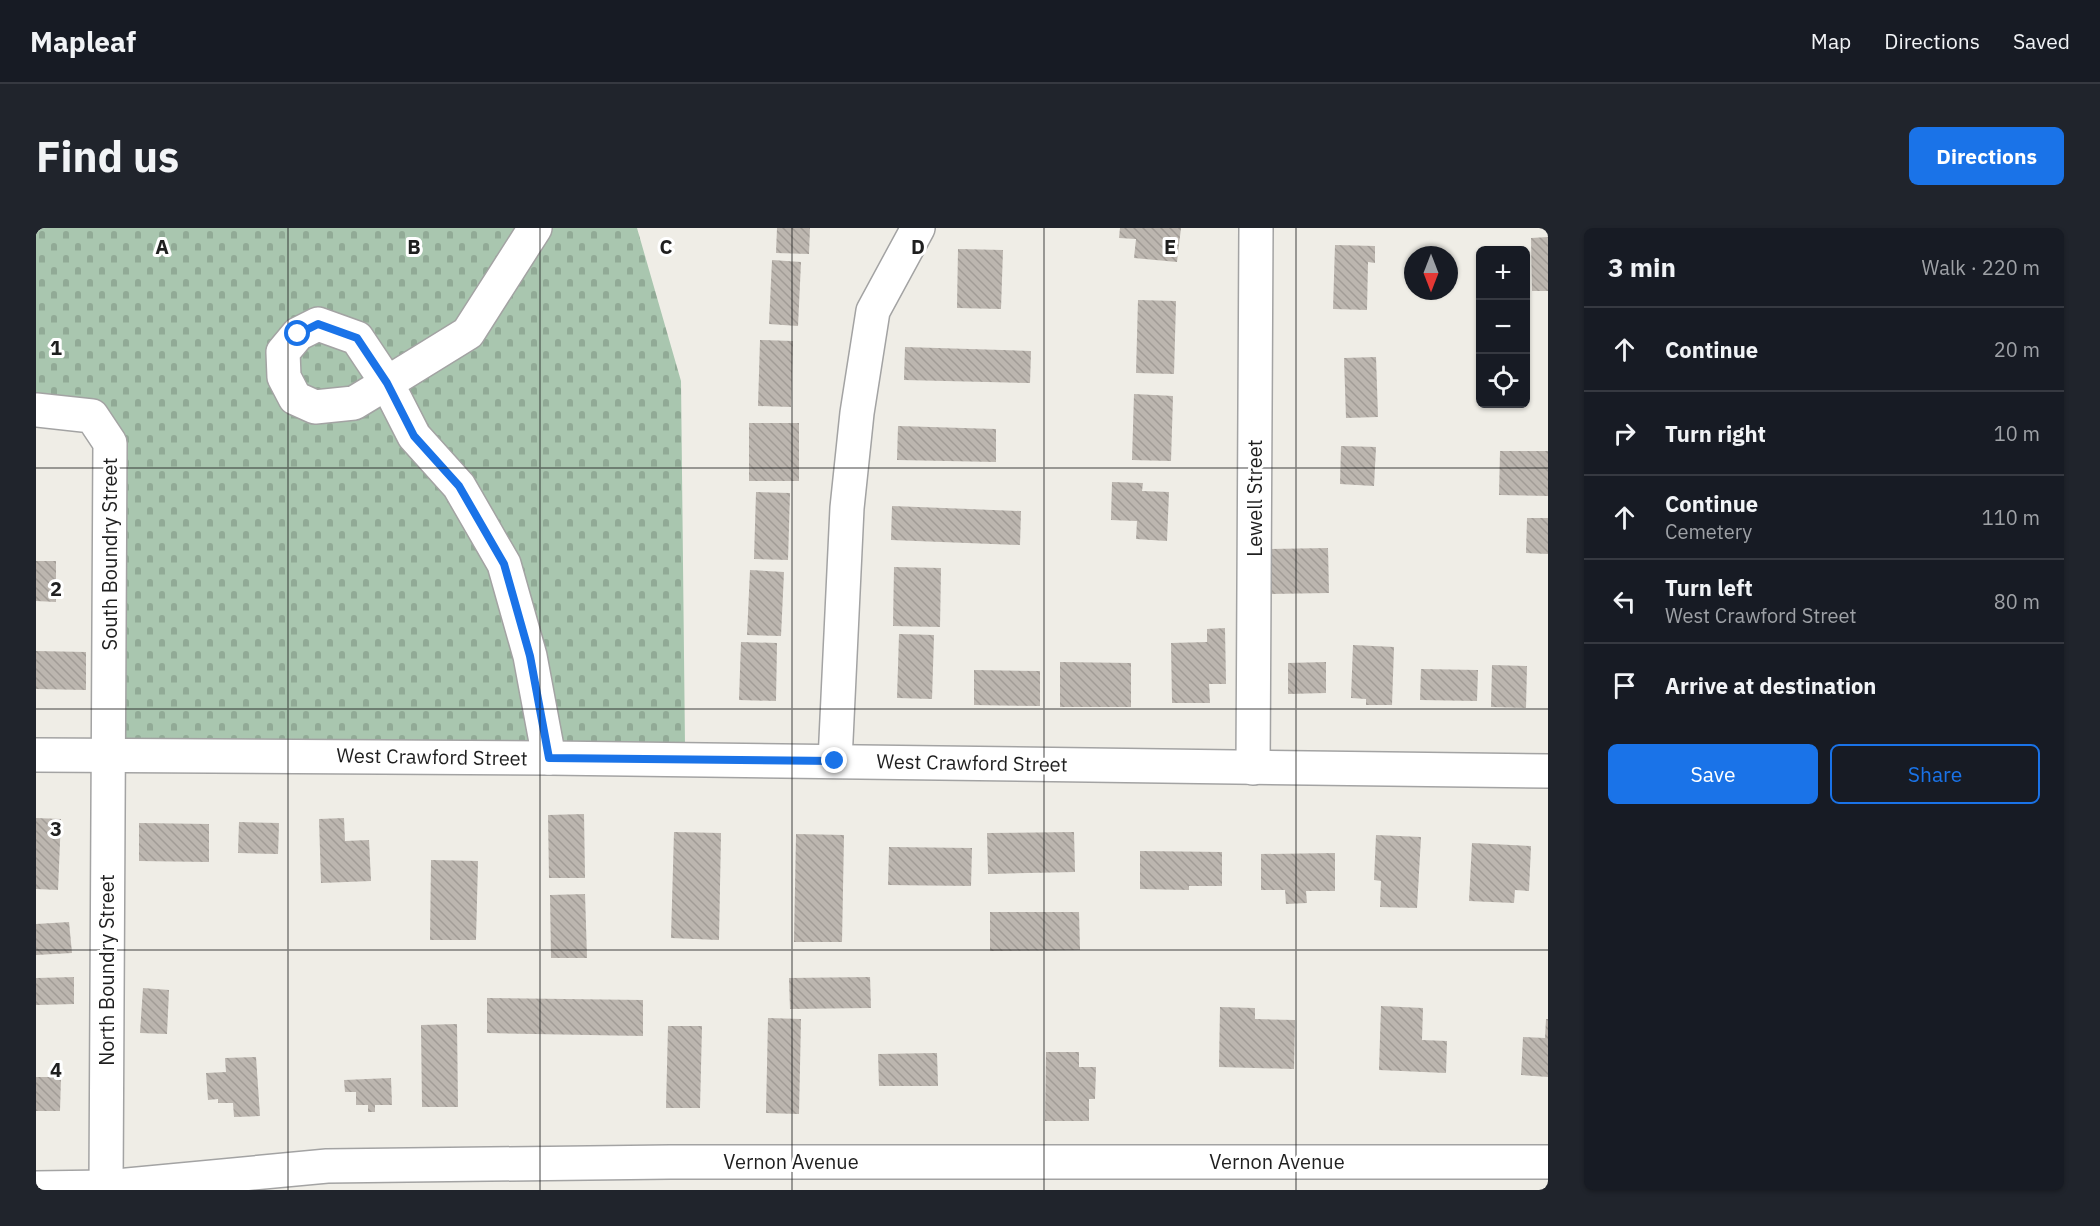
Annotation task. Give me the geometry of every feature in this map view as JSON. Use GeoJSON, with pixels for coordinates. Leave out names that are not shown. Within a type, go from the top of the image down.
{"type":"FeatureCollection","features":[{"type":"Feature","properties":{"kind":"street"},"geometry":{"type":"LineString","coordinates":[[535,228],[468,333],[387,383],[414,436],[459,486],[504,564],[530,656],[549,758]]}},
{"type":"Feature","properties":{"kind":"street"},"geometry":{"type":"LineString","coordinates":[[835,761],[847,508],[857,413],[871,322],[873,311],[918,228]]}},
{"type":"Feature","properties":{"kind":"street","name":"Lewell Street"},"geometry":{"type":"LineString","coordinates":[[1253,768],[1256,228]]}},
{"type":"Feature","properties":{"kind":"street","name":"South Boundry Street"},"geometry":{"type":"LineString","coordinates":[[36,410],[92,416],[110,443],[111,548],[107,754]]}},
{"type":"Feature","properties":{"kind":"street","name":"North Boundry Street"},"geometry":{"type":"LineString","coordinates":[[106,1187],[107,754]]}},
{"type":"Feature","properties":{"kind":"street","name":"West Crawford Street"},"geometry":{"type":"LineString","coordinates":[[36,755],[835,761],[1548,771]]}},
{"type":"Feature","properties":{"kind":"street","name":"Vernon Avenue"},"geometry":{"type":"LineString","coordinates":[[36,1188],[106,1187],[327,1166],[670,1162],[1548,1162]]}},
{"type":"Feature","properties":{"kind":"green space"},"geometry":{"type":"Polygon","coordinates":[[[36,228],[637,228],[681,381],[685,745],[122,743],[108,412],[36,400],[36,228]]]}},
{"type":"Feature","properties":{"kind":"building"},"geometry":{"type":"Polygon","coordinates":[[[777,228],[810,228],[809,254],[776,253],[777,228]]]}},
{"type":"Feature","properties":{"kind":"building"},"geometry":{"type":"Polygon","coordinates":[[[1120,228],[1181,228],[1177,262],[1134,258],[1136,239],[1119,238],[1120,228]]]}},
{"type":"Feature","properties":{"kind":"building"},"geometry":{"type":"Polygon","coordinates":[[[1548,237],[1548,291],[1532,291],[1531,238],[1548,237]]]}},
{"type":"Feature","properties":{"kind":"building"},"geometry":{"type":"Polygon","coordinates":[[[1335,245],[1375,246],[1375,263],[1368,262],[1367,310],[1333,309],[1335,245]]]}},
{"type":"Feature","properties":{"kind":"building"},"geometry":{"type":"Polygon","coordinates":[[[958,249],[1003,250],[1001,309],[957,308],[958,249]]]}},
{"type":"Feature","properties":{"kind":"building"},"geometry":{"type":"Polygon","coordinates":[[[772,260],[801,262],[798,326],[769,324],[772,260]]]}},
{"type":"Feature","properties":{"kind":"building"},"geometry":{"type":"Polygon","coordinates":[[[1138,300],[1176,301],[1174,374],[1136,373],[1138,300]]]}},
{"type":"Feature","properties":{"kind":"building"},"geometry":{"type":"Polygon","coordinates":[[[760,340],[793,341],[791,407],[758,406],[760,340]]]}},
{"type":"Feature","properties":{"kind":"building"},"geometry":{"type":"Polygon","coordinates":[[[905,347],[1031,351],[1030,383],[904,380],[905,347]]]}},
{"type":"Feature","properties":{"kind":"building"},"geometry":{"type":"Polygon","coordinates":[[[1376,357],[1378,417],[1346,418],[1344,358],[1376,357]]]}},
{"type":"Feature","properties":{"kind":"building"},"geometry":{"type":"Polygon","coordinates":[[[1134,394],[1173,396],[1171,461],[1132,460],[1134,394]]]}},
{"type":"Feature","properties":{"kind":"building"},"geometry":{"type":"Polygon","coordinates":[[[749,423],[799,423],[799,481],[749,481],[749,423]]]}},
{"type":"Feature","properties":{"kind":"building"},"geometry":{"type":"Polygon","coordinates":[[[898,426],[996,429],[996,462],[897,460],[898,426]]]}},
{"type":"Feature","properties":{"kind":"building"},"geometry":{"type":"Polygon","coordinates":[[[1341,446],[1376,447],[1374,486],[1340,484],[1341,446]]]}},
{"type":"Feature","properties":{"kind":"building"},"geometry":{"type":"Polygon","coordinates":[[[1500,451],[1548,451],[1548,496],[1499,495],[1500,451]]]}},
{"type":"Feature","properties":{"kind":"building"},"geometry":{"type":"Polygon","coordinates":[[[1112,482],[1143,483],[1142,491],[1169,492],[1167,541],[1136,539],[1137,521],[1111,520],[1112,482]]]}},
{"type":"Feature","properties":{"kind":"building"},"geometry":{"type":"Polygon","coordinates":[[[756,492],[790,493],[788,560],[754,559],[756,492]]]}},
{"type":"Feature","properties":{"kind":"building"},"geometry":{"type":"Polygon","coordinates":[[[892,506],[1021,511],[1020,545],[891,540],[892,506]]]}},
{"type":"Feature","properties":{"kind":"building"},"geometry":{"type":"Polygon","coordinates":[[[1527,518],[1548,518],[1548,554],[1526,553],[1527,518]]]}},
{"type":"Feature","properties":{"kind":"building"},"geometry":{"type":"Polygon","coordinates":[[[1328,548],[1329,593],[1270,594],[1269,549],[1328,548]]]}},
{"type":"Feature","properties":{"kind":"building"},"geometry":{"type":"Polygon","coordinates":[[[36,561],[56,561],[56,602],[36,601],[36,561]]]}},
{"type":"Feature","properties":{"kind":"building"},"geometry":{"type":"Polygon","coordinates":[[[894,567],[941,568],[940,627],[893,626],[894,567]]]}},
{"type":"Feature","properties":{"kind":"building"},"geometry":{"type":"Polygon","coordinates":[[[750,570],[784,572],[781,636],[747,635],[750,570]]]}},
{"type":"Feature","properties":{"kind":"building"},"geometry":{"type":"Polygon","coordinates":[[[1225,628],[1226,684],[1209,684],[1210,703],[1172,703],[1171,643],[1207,642],[1207,629],[1225,628]]]}},
{"type":"Feature","properties":{"kind":"building"},"geometry":{"type":"Polygon","coordinates":[[[899,634],[934,635],[932,699],[897,698],[899,634]]]}},
{"type":"Feature","properties":{"kind":"building"},"geometry":{"type":"Polygon","coordinates":[[[741,642],[777,643],[776,701],[739,700],[741,642]]]}},
{"type":"Feature","properties":{"kind":"building"},"geometry":{"type":"Polygon","coordinates":[[[1353,645],[1394,647],[1392,705],[1366,705],[1366,699],[1351,698],[1353,645]]]}},
{"type":"Feature","properties":{"kind":"building"},"geometry":{"type":"Polygon","coordinates":[[[36,651],[86,652],[86,690],[36,689],[36,651]]]}},
{"type":"Feature","properties":{"kind":"building"},"geometry":{"type":"Polygon","coordinates":[[[1060,662],[1131,663],[1131,707],[1060,707],[1060,662]]]}},
{"type":"Feature","properties":{"kind":"building"},"geometry":{"type":"Polygon","coordinates":[[[1326,662],[1326,693],[1288,694],[1288,663],[1326,662]]]}},
{"type":"Feature","properties":{"kind":"building"},"geometry":{"type":"Polygon","coordinates":[[[1492,665],[1527,666],[1526,708],[1491,707],[1492,665]]]}},
{"type":"Feature","properties":{"kind":"building"},"geometry":{"type":"Polygon","coordinates":[[[1421,669],[1478,670],[1477,701],[1420,700],[1421,669]]]}},
{"type":"Feature","properties":{"kind":"building"},"geometry":{"type":"Polygon","coordinates":[[[974,670],[1040,671],[1040,706],[974,705],[974,670]]]}},
{"type":"Feature","properties":{"kind":"building"},"geometry":{"type":"Polygon","coordinates":[[[584,814],[585,878],[549,878],[548,815],[584,814]]]}},
{"type":"Feature","properties":{"kind":"building"},"geometry":{"type":"Polygon","coordinates":[[[36,818],[61,819],[58,890],[36,889],[36,818]]]}},
{"type":"Feature","properties":{"kind":"building"},"geometry":{"type":"Polygon","coordinates":[[[344,818],[345,841],[369,840],[371,881],[321,883],[319,819],[344,818]]]}},
{"type":"Feature","properties":{"kind":"building"},"geometry":{"type":"Polygon","coordinates":[[[239,822],[279,823],[278,854],[238,853],[239,822]]]}},
{"type":"Feature","properties":{"kind":"building"},"geometry":{"type":"Polygon","coordinates":[[[139,823],[209,824],[209,862],[139,861],[139,823]]]}},
{"type":"Feature","properties":{"kind":"building"},"geometry":{"type":"Polygon","coordinates":[[[674,832],[721,833],[719,940],[671,938],[674,832]]]}},
{"type":"Feature","properties":{"kind":"building"},"geometry":{"type":"Polygon","coordinates":[[[1074,832],[1075,872],[988,874],[987,833],[1074,832]]]}},
{"type":"Feature","properties":{"kind":"building"},"geometry":{"type":"Polygon","coordinates":[[[796,834],[844,835],[842,942],[794,942],[796,834]]]}},
{"type":"Feature","properties":{"kind":"building"},"geometry":{"type":"Polygon","coordinates":[[[1376,835],[1421,837],[1417,908],[1380,907],[1381,881],[1374,880],[1376,835]]]}},
{"type":"Feature","properties":{"kind":"building"},"geometry":{"type":"Polygon","coordinates":[[[1472,843],[1531,846],[1529,891],[1515,890],[1514,903],[1469,901],[1472,843]]]}},
{"type":"Feature","properties":{"kind":"building"},"geometry":{"type":"Polygon","coordinates":[[[889,847],[972,848],[971,886],[888,885],[889,847]]]}},
{"type":"Feature","properties":{"kind":"building"},"geometry":{"type":"Polygon","coordinates":[[[1140,851],[1222,852],[1222,886],[1189,886],[1189,890],[1140,889],[1140,851]]]}},
{"type":"Feature","properties":{"kind":"building"},"geometry":{"type":"Polygon","coordinates":[[[1335,853],[1335,891],[1306,891],[1307,903],[1286,904],[1285,890],[1261,890],[1261,854],[1335,853]]]}},
{"type":"Feature","properties":{"kind":"building"},"geometry":{"type":"Polygon","coordinates":[[[431,860],[478,861],[476,940],[430,940],[431,860]]]}},
{"type":"Feature","properties":{"kind":"building"},"geometry":{"type":"Polygon","coordinates":[[[585,894],[587,958],[551,958],[550,895],[585,894]]]}},
{"type":"Feature","properties":{"kind":"building"},"geometry":{"type":"Polygon","coordinates":[[[990,912],[1079,912],[1080,950],[990,951],[990,912]]]}},
{"type":"Feature","properties":{"kind":"building"},"geometry":{"type":"Polygon","coordinates":[[[69,922],[72,953],[36,955],[36,924],[69,922]]]}},
{"type":"Feature","properties":{"kind":"building"},"geometry":{"type":"Polygon","coordinates":[[[74,977],[74,1004],[36,1005],[36,978],[74,977]]]}},
{"type":"Feature","properties":{"kind":"building"},"geometry":{"type":"Polygon","coordinates":[[[870,977],[871,1008],[790,1009],[789,978],[870,977]]]}},
{"type":"Feature","properties":{"kind":"building"},"geometry":{"type":"Polygon","coordinates":[[[143,988],[169,990],[167,1034],[140,1033],[143,988]]]}},
{"type":"Feature","properties":{"kind":"building"},"geometry":{"type":"Polygon","coordinates":[[[487,998],[643,1000],[643,1036],[487,1033],[487,998]]]}},
{"type":"Feature","properties":{"kind":"building"},"geometry":{"type":"Polygon","coordinates":[[[1381,1006],[1423,1008],[1422,1040],[1447,1041],[1446,1073],[1379,1070],[1381,1006]]]}},
{"type":"Feature","properties":{"kind":"building"},"geometry":{"type":"Polygon","coordinates":[[[1220,1007],[1255,1008],[1255,1019],[1295,1020],[1294,1069],[1219,1067],[1220,1007]]]}},
{"type":"Feature","properties":{"kind":"building"},"geometry":{"type":"Polygon","coordinates":[[[768,1018],[801,1019],[799,1114],[766,1113],[768,1018]]]}},
{"type":"Feature","properties":{"kind":"building"},"geometry":{"type":"Polygon","coordinates":[[[1546,1019],[1548,1019],[1548,1077],[1521,1075],[1523,1037],[1545,1038],[1546,1019]]]}},
{"type":"Feature","properties":{"kind":"building"},"geometry":{"type":"Polygon","coordinates":[[[457,1024],[458,1107],[422,1107],[421,1025],[457,1024]]]}},
{"type":"Feature","properties":{"kind":"building"},"geometry":{"type":"Polygon","coordinates":[[[668,1026],[702,1026],[700,1108],[666,1108],[668,1026]]]}},
{"type":"Feature","properties":{"kind":"building"},"geometry":{"type":"Polygon","coordinates":[[[1046,1052],[1079,1052],[1079,1067],[1096,1067],[1095,1099],[1089,1099],[1089,1121],[1045,1121],[1046,1052]]]}},
{"type":"Feature","properties":{"kind":"building"},"geometry":{"type":"Polygon","coordinates":[[[937,1053],[938,1086],[879,1086],[878,1054],[937,1053]]]}},
{"type":"Feature","properties":{"kind":"building"},"geometry":{"type":"Polygon","coordinates":[[[256,1057],[260,1116],[234,1117],[233,1103],[218,1103],[218,1099],[208,1100],[206,1073],[226,1072],[225,1058],[256,1057]]]}},
{"type":"Feature","properties":{"kind":"building"},"geometry":{"type":"Polygon","coordinates":[[[36,1077],[61,1077],[60,1111],[36,1111],[36,1077]]]}},
{"type":"Feature","properties":{"kind":"building"},"geometry":{"type":"Polygon","coordinates":[[[391,1078],[392,1105],[375,1105],[375,1112],[368,1112],[368,1105],[356,1105],[356,1092],[345,1092],[344,1080],[391,1078]]]}},
{"type":"Feature","properties":{"kind":"route"},"geometry":{"type":"LineString","coordinates":[[298,334],[318,324],[357,338],[387,383],[414,436],[459,486],[504,564],[530,656],[549,758],[835,761]]}}]}
